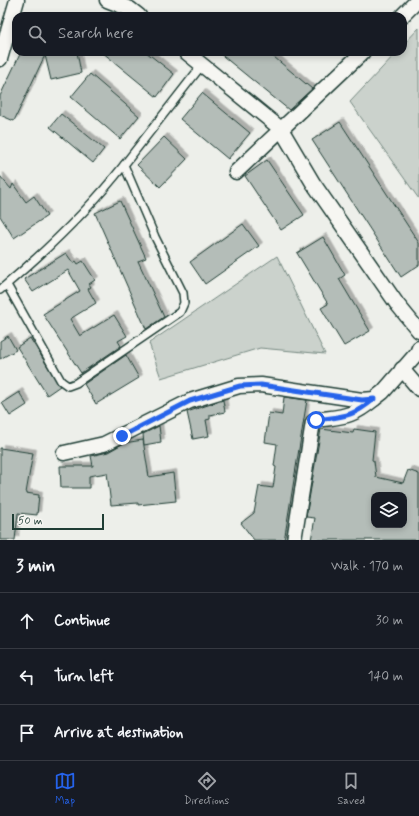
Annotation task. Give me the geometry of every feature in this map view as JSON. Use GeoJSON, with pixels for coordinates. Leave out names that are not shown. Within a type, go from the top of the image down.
{"type":"FeatureCollection","features":[{"type":"Feature","properties":{"kind":"street"},"geometry":{"type":"LineString","coordinates":[[14,12],[17,0]]}},
{"type":"Feature","properties":{"kind":"street"},"geometry":{"type":"LineString","coordinates":[[107,0],[134,12]]}},
{"type":"Feature","properties":{"kind":"street"},"geometry":{"type":"LineString","coordinates":[[406,12],[418,0]]}},
{"type":"Feature","properties":{"kind":"street"},"geometry":{"type":"LineString","coordinates":[[0,59],[12,17]]}},
{"type":"Feature","properties":{"kind":"street"},"geometry":{"type":"LineString","coordinates":[[191,56],[281,129],[314,183],[397,304],[419,331]]}},
{"type":"Feature","properties":{"kind":"street"},"geometry":{"type":"LineString","coordinates":[[236,172],[359,56]]}},
{"type":"Feature","properties":{"kind":"street"},"geometry":{"type":"LineString","coordinates":[[294,540],[313,422],[316,420],[358,412],[383,392],[417,353],[419,348]]}},
{"type":"Feature","properties":{"kind":"street"},"geometry":{"type":"LineString","coordinates":[[402,369],[419,389]]}},
{"type":"Feature","properties":{"kind":"street"},"geometry":{"type":"LineString","coordinates":[[64,453],[104,444],[190,401],[240,386],[261,385],[362,400],[374,399]]}},
{"type":"Feature","properties":{"kind":"lane"},"geometry":{"type":"LineString","coordinates":[[0,290],[48,249],[102,192],[202,64]]}},
{"type":"Feature","properties":{"kind":"lane"},"geometry":{"type":"LineString","coordinates":[[7,285],[61,381],[68,386],[76,383],[180,312],[184,303],[183,293],[155,237],[124,165]]}},
{"type":"Feature","properties":{"kind":"shaded area"},"geometry":{"type":"Polygon","coordinates":[[[419,28],[419,199],[350,102],[393,56],[407,56],[407,41],[419,28]]]}},
{"type":"Feature","properties":{"kind":"shaded area"},"geometry":{"type":"Polygon","coordinates":[[[277,256],[325,354],[260,348],[161,378],[149,343],[277,256]]]}},
{"type":"Feature","properties":{"kind":"building"},"geometry":{"type":"Polygon","coordinates":[[[19,56],[45,56],[14,121],[0,115],[0,96],[19,56]]]}},
{"type":"Feature","properties":{"kind":"building"},"geometry":{"type":"Polygon","coordinates":[[[45,56],[78,56],[81,73],[51,80],[45,56]]]}},
{"type":"Feature","properties":{"kind":"building"},"geometry":{"type":"Polygon","coordinates":[[[107,56],[151,56],[174,74],[157,97],[107,56]]]}},
{"type":"Feature","properties":{"kind":"building"},"geometry":{"type":"Polygon","coordinates":[[[223,56],[273,56],[312,89],[289,110],[223,56]]]}},
{"type":"Feature","properties":{"kind":"building"},"geometry":{"type":"Polygon","coordinates":[[[90,74],[139,116],[120,139],[71,97],[90,74]]]}},
{"type":"Feature","properties":{"kind":"building"},"geometry":{"type":"Polygon","coordinates":[[[202,93],[250,133],[228,159],[180,119],[202,93]]]}},
{"type":"Feature","properties":{"kind":"building"},"geometry":{"type":"Polygon","coordinates":[[[61,114],[104,149],[93,163],[50,127],[61,114]]]}},
{"type":"Feature","properties":{"kind":"building"},"geometry":{"type":"Polygon","coordinates":[[[340,122],[419,243],[419,265],[401,277],[312,140],[340,122]]]}},
{"type":"Feature","properties":{"kind":"building"},"geometry":{"type":"Polygon","coordinates":[[[164,137],[187,159],[160,187],[137,165],[164,137]]]}},
{"type":"Feature","properties":{"kind":"building"},"geometry":{"type":"Polygon","coordinates":[[[267,160],[304,215],[281,230],[245,176],[267,160]]]}},
{"type":"Feature","properties":{"kind":"building"},"geometry":{"type":"Polygon","coordinates":[[[0,176],[11,189],[13,184],[26,202],[34,196],[47,216],[14,238],[0,216],[0,176]]]}},
{"type":"Feature","properties":{"kind":"building"},"geometry":{"type":"Polygon","coordinates":[[[120,201],[146,258],[138,261],[164,317],[146,329],[95,213],[120,201]]]}},
{"type":"Feature","properties":{"kind":"building"},"geometry":{"type":"Polygon","coordinates":[[[243,224],[259,246],[205,284],[190,262],[243,224]]]}},
{"type":"Feature","properties":{"kind":"building"},"geometry":{"type":"Polygon","coordinates":[[[323,237],[345,275],[339,279],[370,331],[344,346],[321,308],[328,304],[297,253],[323,237]]]}},
{"type":"Feature","properties":{"kind":"building"},"geometry":{"type":"Polygon","coordinates":[[[66,253],[73,263],[76,261],[78,264],[83,261],[95,280],[89,284],[91,287],[88,289],[96,303],[70,319],[80,336],[114,315],[127,336],[118,341],[121,346],[81,373],[43,314],[80,291],[68,270],[33,292],[24,279],[66,253]]]}},
{"type":"Feature","properties":{"kind":"building"},"geometry":{"type":"Polygon","coordinates":[[[8,336],[16,350],[0,359],[0,341],[8,336]]]}},
{"type":"Feature","properties":{"kind":"building"},"geometry":{"type":"Polygon","coordinates":[[[30,338],[60,386],[47,395],[17,347],[30,338]]]}},
{"type":"Feature","properties":{"kind":"building"},"geometry":{"type":"Polygon","coordinates":[[[126,355],[139,378],[96,404],[84,384],[126,355]]]}},
{"type":"Feature","properties":{"kind":"building"},"geometry":{"type":"Polygon","coordinates":[[[19,392],[27,405],[10,416],[2,403],[19,392]]]}},
{"type":"Feature","properties":{"kind":"building"},"geometry":{"type":"Polygon","coordinates":[[[284,397],[307,400],[284,540],[254,540],[241,523],[254,513],[259,486],[273,488],[277,444],[265,442],[269,413],[282,415],[284,397]]]}},
{"type":"Feature","properties":{"kind":"building"},"geometry":{"type":"Polygon","coordinates":[[[223,400],[225,412],[210,415],[210,419],[206,420],[209,436],[193,439],[187,412],[223,400]]]}},
{"type":"Feature","properties":{"kind":"building"},"geometry":{"type":"Polygon","coordinates":[[[159,426],[161,442],[144,445],[143,434],[159,426]]]}},
{"type":"Feature","properties":{"kind":"building"},"geometry":{"type":"Polygon","coordinates":[[[321,429],[353,433],[354,429],[375,432],[372,460],[374,461],[376,477],[403,483],[408,470],[419,474],[419,540],[311,540],[315,518],[306,517],[321,429]]]}},
{"type":"Feature","properties":{"kind":"building"},"geometry":{"type":"Polygon","coordinates":[[[143,440],[149,477],[173,473],[176,501],[138,505],[138,503],[111,505],[107,473],[89,476],[89,488],[61,488],[60,466],[93,466],[91,456],[108,452],[124,443],[143,440]]]}},
{"type":"Feature","properties":{"kind":"building"},"geometry":{"type":"Polygon","coordinates":[[[0,448],[33,453],[26,493],[39,495],[37,515],[18,513],[15,540],[0,540],[0,448]]]}},
{"type":"Feature","properties":{"kind":"route"},"geometry":{"type":"LineString","coordinates":[[122,436],[190,401],[240,386],[261,385],[362,400],[374,399],[358,412],[316,420]]}}]}
